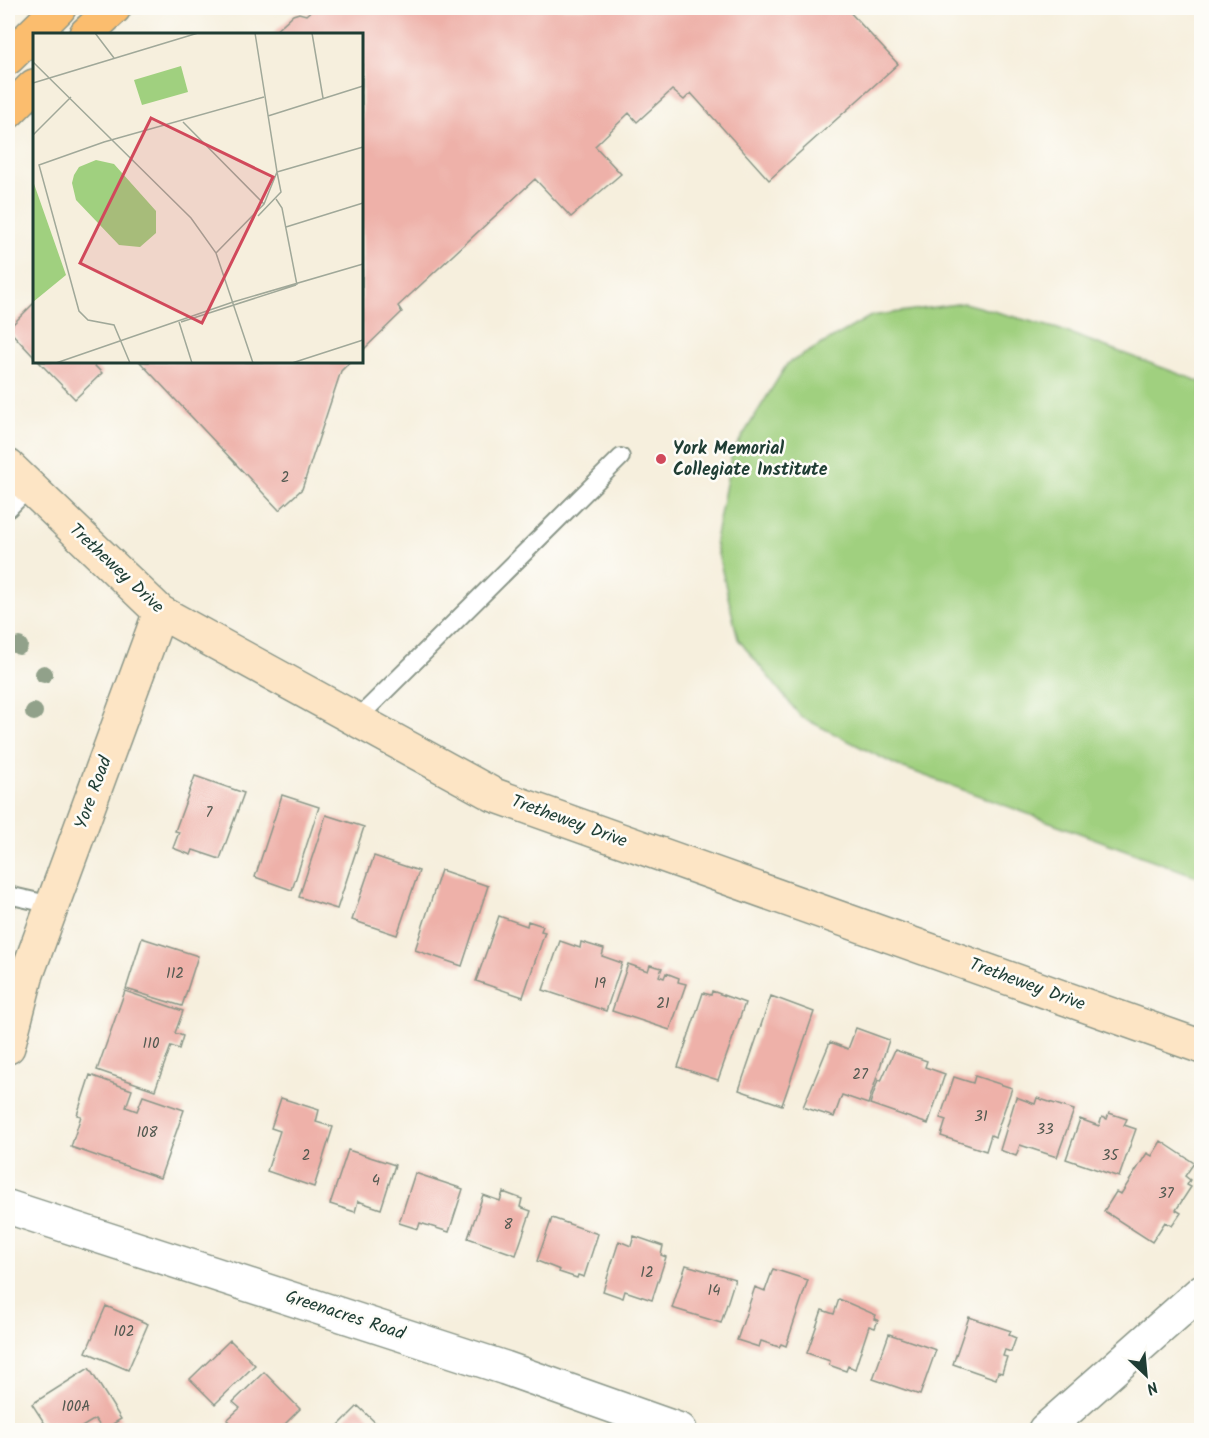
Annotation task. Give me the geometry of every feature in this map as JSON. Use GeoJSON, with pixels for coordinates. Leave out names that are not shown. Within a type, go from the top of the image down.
{"type":"FeatureCollection","features":[{"type":"Feature","properties":{"kind":"main road"},"geometry":{"type":"LineString","coordinates":[[34,33],[59,8]]}},
{"type":"Feature","properties":{"kind":"main road"},"geometry":{"type":"LineString","coordinates":[[87,33],[114,8]]}},
{"type":"Feature","properties":{"kind":"main road"},"geometry":{"type":"LineString","coordinates":[[8,58],[33,33]]}},
{"type":"Feature","properties":{"kind":"main road"},"geometry":{"type":"LineString","coordinates":[[8,112],[33,87]]}},
{"type":"Feature","properties":{"kind":"main road","name":"Trethewey Drive"},"geometry":{"type":"LineString","coordinates":[[15,488],[160,612],[494,795],[1202,1047]]}},
{"type":"Feature","properties":{"kind":"main road","name":"Yore Road"},"geometry":{"type":"LineString","coordinates":[[8,1047],[27,975],[160,612]]}},
{"type":"Feature","properties":{"kind":"main road","name":"Yore Road"},"geometry":{"type":"LineString","coordinates":[[8,1009],[27,975]]}},
{"type":"Feature","properties":{"kind":"street","name":"Greenacres Road"},"geometry":{"type":"LineString","coordinates":[[8,1207],[493,1365],[680,1431]]}},
{"type":"Feature","properties":{"kind":"street"},"geometry":{"type":"LineString","coordinates":[[1045,1431],[1202,1291]]}},
{"type":"Feature","properties":{"kind":"lane"},"geometry":{"type":"LineString","coordinates":[[356,720],[621,457]]}},
{"type":"Feature","properties":{"kind":"lane"},"geometry":{"type":"LineString","coordinates":[[8,894],[52,905]]}},
{"type":"Feature","properties":{"kind":"green space"},"geometry":{"type":"Polygon","coordinates":[[[964,303],[1058,329],[1201,382],[1201,878],[896,765],[801,717],[738,639],[715,541],[732,453],[787,364],[871,316],[964,303]]]}},
{"type":"Feature","properties":{"kind":"building"},"geometry":{"type":"Polygon","coordinates":[[[314,8],[846,8],[898,64],[769,180],[691,93],[684,100],[672,90],[637,122],[629,113],[595,146],[621,174],[571,217],[535,179],[398,306],[402,312],[363,350],[363,33],[273,33],[293,15],[299,13],[306,15],[314,8]]]}},
{"type":"Feature","properties":{"kind":"building"},"geometry":{"type":"Polygon","coordinates":[[[33,304],[33,356],[8,329],[33,304]]]}},
{"type":"Feature","properties":{"kind":"building"},"geometry":{"type":"Polygon","coordinates":[[[40,363],[92,363],[102,373],[75,399],[40,363]]]}},
{"type":"Feature","properties":{"kind":"building"},"geometry":{"type":"Polygon","coordinates":[[[141,363],[349,363],[341,371],[302,489],[279,510],[141,363]]]}},
{"type":"Feature","properties":{"kind":"building"},"geometry":{"type":"Polygon","coordinates":[[[195,776],[244,793],[220,859],[193,850],[191,855],[173,848],[179,832],[175,831],[195,776]]]}},
{"type":"Feature","properties":{"kind":"building"},"geometry":{"type":"Polygon","coordinates":[[[282,795],[319,807],[292,890],[255,877],[282,795]]]}},
{"type":"Feature","properties":{"kind":"building"},"geometry":{"type":"Polygon","coordinates":[[[326,815],[364,827],[337,909],[299,897],[326,815]]]}},
{"type":"Feature","properties":{"kind":"building"},"geometry":{"type":"Polygon","coordinates":[[[374,856],[419,871],[397,935],[352,920],[374,856]]]}},
{"type":"Feature","properties":{"kind":"building"},"geometry":{"type":"Polygon","coordinates":[[[441,870],[488,886],[462,966],[415,950],[441,870]]]}},
{"type":"Feature","properties":{"kind":"building"},"geometry":{"type":"Polygon","coordinates":[[[499,916],[527,926],[528,921],[543,926],[541,931],[545,932],[523,997],[476,981],[499,916]]]}},
{"type":"Feature","properties":{"kind":"building"},"geometry":{"type":"Polygon","coordinates":[[[142,938],[198,956],[182,1006],[126,989],[142,938]]]}},
{"type":"Feature","properties":{"kind":"building"},"geometry":{"type":"Polygon","coordinates":[[[560,941],[580,948],[581,942],[604,949],[602,956],[622,963],[606,1011],[543,990],[560,941]]]}},
{"type":"Feature","properties":{"kind":"building"},"geometry":{"type":"Polygon","coordinates":[[[628,964],[648,971],[650,965],[662,968],[659,976],[664,978],[666,973],[679,978],[678,982],[686,984],[670,1030],[612,1011],[628,964]]]}},
{"type":"Feature","properties":{"kind":"building"},"geometry":{"type":"Polygon","coordinates":[[[125,991],[183,1011],[175,1033],[183,1036],[179,1049],[171,1046],[155,1090],[97,1070],[125,991]]]}},
{"type":"Feature","properties":{"kind":"building"},"geometry":{"type":"Polygon","coordinates":[[[712,991],[745,1003],[718,1080],[678,1067],[703,993],[711,995],[712,991]]]}},
{"type":"Feature","properties":{"kind":"building"},"geometry":{"type":"Polygon","coordinates":[[[771,996],[814,1012],[782,1105],[739,1090],[771,996]]]}},
{"type":"Feature","properties":{"kind":"building"},"geometry":{"type":"Polygon","coordinates":[[[856,1028],[889,1040],[868,1104],[842,1095],[834,1117],[803,1107],[830,1042],[848,1049],[856,1028]]]}},
{"type":"Feature","properties":{"kind":"building"},"geometry":{"type":"Polygon","coordinates":[[[895,1050],[927,1061],[925,1067],[945,1074],[928,1124],[870,1104],[878,1080],[881,1081],[895,1050]]]}},
{"type":"Feature","properties":{"kind":"building"},"geometry":{"type":"Polygon","coordinates":[[[90,1075],[132,1090],[126,1107],[137,1111],[143,1096],[184,1110],[160,1178],[71,1147],[81,1116],[77,1115],[90,1075]]]}},
{"type":"Feature","properties":{"kind":"building"},"geometry":{"type":"Polygon","coordinates":[[[975,1076],[1012,1088],[995,1137],[991,1135],[986,1151],[941,1136],[946,1120],[940,1118],[954,1077],[973,1083],[975,1076]]]}},
{"type":"Feature","properties":{"kind":"building"},"geometry":{"type":"Polygon","coordinates":[[[1016,1097],[1035,1104],[1037,1098],[1074,1110],[1057,1157],[1020,1145],[1016,1156],[1000,1150],[1016,1097]]]}},
{"type":"Feature","properties":{"kind":"building"},"geometry":{"type":"Polygon","coordinates":[[[281,1098],[319,1110],[316,1122],[333,1127],[314,1187],[267,1171],[280,1131],[271,1128],[281,1098]]]}},
{"type":"Feature","properties":{"kind":"building"},"geometry":{"type":"Polygon","coordinates":[[[1109,1113],[1127,1119],[1124,1125],[1136,1129],[1119,1177],[1066,1159],[1080,1119],[1099,1126],[1102,1117],[1107,1119],[1109,1113]]]}},
{"type":"Feature","properties":{"kind":"building"},"geometry":{"type":"Polygon","coordinates":[[[1161,1141],[1194,1163],[1185,1176],[1190,1180],[1187,1185],[1191,1187],[1176,1210],[1181,1213],[1172,1226],[1165,1222],[1152,1242],[1104,1211],[1116,1192],[1121,1194],[1147,1153],[1152,1156],[1161,1141]]]}},
{"type":"Feature","properties":{"kind":"building"},"geometry":{"type":"Polygon","coordinates":[[[348,1150],[395,1165],[381,1209],[358,1201],[355,1212],[330,1204],[348,1150]]]}},
{"type":"Feature","properties":{"kind":"building"},"geometry":{"type":"Polygon","coordinates":[[[415,1173],[463,1189],[449,1232],[420,1223],[418,1229],[399,1223],[415,1173]]]}},
{"type":"Feature","properties":{"kind":"building"},"geometry":{"type":"Polygon","coordinates":[[[503,1192],[522,1199],[520,1207],[531,1211],[516,1255],[468,1238],[483,1195],[500,1201],[503,1192]]]}},
{"type":"Feature","properties":{"kind":"building"},"geometry":{"type":"Polygon","coordinates":[[[552,1218],[598,1234],[584,1277],[578,1275],[577,1278],[559,1272],[560,1270],[537,1261],[552,1218]]]}},
{"type":"Feature","properties":{"kind":"building"},"geometry":{"type":"Polygon","coordinates":[[[634,1236],[663,1246],[661,1255],[666,1257],[652,1300],[625,1291],[623,1298],[603,1291],[619,1241],[631,1246],[634,1236]]]}},
{"type":"Feature","properties":{"kind":"building"},"geometry":{"type":"Polygon","coordinates":[[[686,1265],[735,1279],[721,1323],[672,1308],[686,1265]]]}},
{"type":"Feature","properties":{"kind":"building"},"geometry":{"type":"Polygon","coordinates":[[[773,1269],[808,1280],[786,1346],[781,1344],[779,1347],[761,1341],[759,1347],[737,1340],[755,1287],[765,1291],[773,1269]]]}},
{"type":"Feature","properties":{"kind":"building"},"geometry":{"type":"Polygon","coordinates":[[[839,1299],[876,1315],[874,1319],[878,1320],[875,1328],[869,1326],[855,1369],[848,1366],[846,1371],[829,1365],[830,1361],[807,1353],[822,1310],[834,1314],[839,1299]]]}},
{"type":"Feature","properties":{"kind":"building"},"geometry":{"type":"Polygon","coordinates":[[[106,1306],[148,1324],[128,1370],[86,1352],[106,1306]]]}},
{"type":"Feature","properties":{"kind":"building"},"geometry":{"type":"Polygon","coordinates":[[[969,1317],[1011,1331],[1009,1335],[1016,1338],[1011,1352],[1005,1350],[1003,1356],[1007,1357],[1002,1373],[998,1372],[996,1379],[953,1364],[969,1317]]]}},
{"type":"Feature","properties":{"kind":"building"},"geometry":{"type":"Polygon","coordinates":[[[889,1334],[936,1350],[920,1395],[873,1379],[889,1334]]]}},
{"type":"Feature","properties":{"kind":"building"},"geometry":{"type":"Polygon","coordinates":[[[230,1340],[255,1365],[215,1404],[190,1379],[230,1340]]]}},
{"type":"Feature","properties":{"kind":"building"},"geometry":{"type":"Polygon","coordinates":[[[89,1368],[121,1419],[103,1430],[95,1419],[77,1430],[49,1430],[32,1404],[89,1368]]]}},
{"type":"Feature","properties":{"kind":"building"},"geometry":{"type":"Polygon","coordinates":[[[264,1372],[300,1409],[279,1430],[238,1430],[227,1420],[240,1408],[233,1402],[264,1372]]]}},
{"type":"Feature","properties":{"kind":"building"},"geometry":{"type":"Polygon","coordinates":[[[358,1406],[383,1430],[334,1430],[358,1406]]]}},
{"type":"Feature","properties":{"kind":"place","name":"York Memorial Collegiate Institute"},"geometry":{"type":"Point","coordinates":[661,459]}}]}
